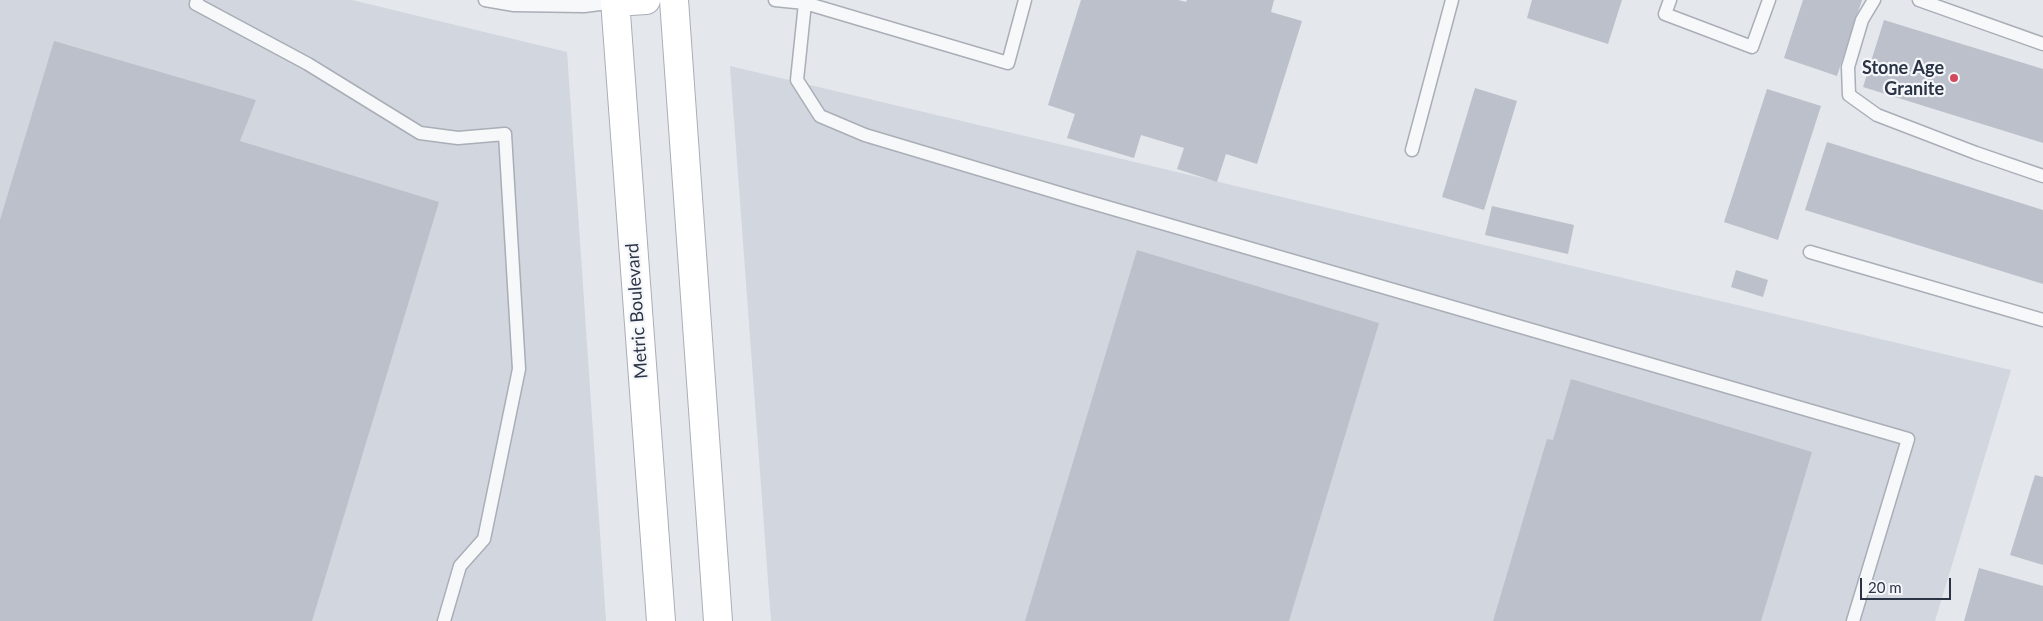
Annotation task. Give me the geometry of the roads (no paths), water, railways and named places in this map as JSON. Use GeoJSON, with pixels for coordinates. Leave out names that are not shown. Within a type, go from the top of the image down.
{"type":"FeatureCollection","features":[{"type":"Feature","properties":{"kind":"main road"},"geometry":{"type":"LineString","coordinates":[[615,1],[646,0]]}},
{"type":"Feature","properties":{"kind":"main road"},"geometry":{"type":"LineString","coordinates":[[674,0],[718,621]]}},
{"type":"Feature","properties":{"kind":"main road","name":"Metric Boulevard"},"geometry":{"type":"LineString","coordinates":[[615,1],[661,621]]}},
{"type":"Feature","properties":{"kind":"lane"},"geometry":{"type":"LineString","coordinates":[[197,0],[196,4],[308,64],[420,133],[458,138],[505,134],[519,369],[484,539],[460,566],[444,621]]}},
{"type":"Feature","properties":{"kind":"lane"},"geometry":{"type":"LineString","coordinates":[[485,0],[514,5],[584,6],[615,1]]}},
{"type":"Feature","properties":{"kind":"lane"},"geometry":{"type":"LineString","coordinates":[[775,0],[806,3],[1008,63],[1025,0]]}},
{"type":"Feature","properties":{"kind":"lane"},"geometry":{"type":"LineString","coordinates":[[1412,150],[1452,0]]}},
{"type":"Feature","properties":{"kind":"lane"},"geometry":{"type":"LineString","coordinates":[[1670,0],[1665,14],[1752,47],[1769,0]]}},
{"type":"Feature","properties":{"kind":"lane"},"geometry":{"type":"LineString","coordinates":[[1874,0],[1862,20],[1848,67],[1849,95],[1876,115],[2043,176]]}},
{"type":"Feature","properties":{"kind":"lane"},"geometry":{"type":"LineString","coordinates":[[1919,0],[2043,44]]}},
{"type":"Feature","properties":{"kind":"lane"},"geometry":{"type":"LineString","coordinates":[[806,3],[797,80],[820,116],[865,135],[1908,439],[1853,621]]}},
{"type":"Feature","properties":{"kind":"lane"},"geometry":{"type":"LineString","coordinates":[[1810,252],[2043,320]]}},
{"type":"Feature","properties":{"kind":"place","name":"Stone Age Granite"},"geometry":{"type":"Point","coordinates":[1954,78]}}]}
